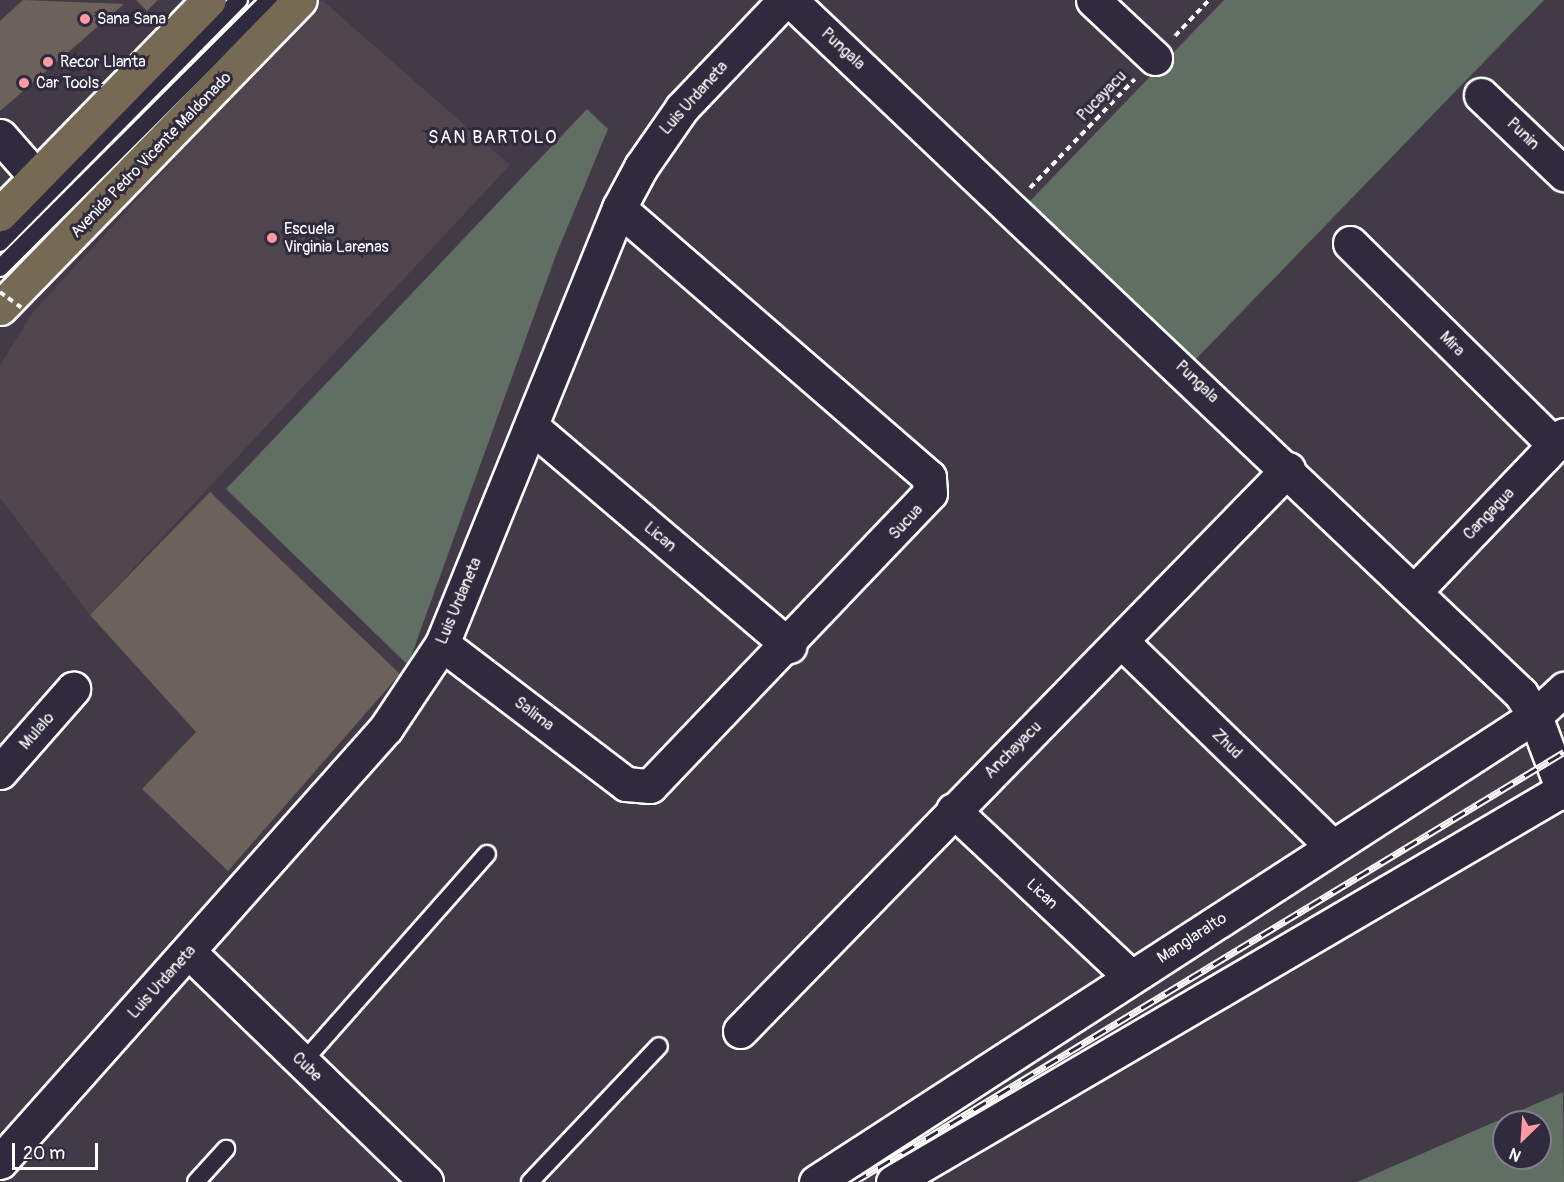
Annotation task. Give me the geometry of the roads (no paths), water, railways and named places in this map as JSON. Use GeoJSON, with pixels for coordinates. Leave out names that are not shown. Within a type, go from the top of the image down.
{"type":"FeatureCollection","features":[{"type":"Feature","properties":{"kind":"main road"},"geometry":{"type":"LineString","coordinates":[[0,214],[209,0]]}},
{"type":"Feature","properties":{"kind":"main road","name":"Avenida Pedro Vicente Maldonado"},"geometry":{"type":"LineString","coordinates":[[10,308],[300,0]]}},
{"type":"Feature","properties":{"kind":"street","name":"Luis Urdaneta"},"geometry":{"type":"LineString","coordinates":[[0,1162],[366,754],[442,644],[619,208],[682,108],[785,0]]}},
{"type":"Feature","properties":{"kind":"street","name":"Pungala"},"geometry":{"type":"LineString","coordinates":[[790,0],[1288,470],[1521,694],[1535,716],[1564,791]]}},
{"type":"Feature","properties":{"kind":"street"},"geometry":{"type":"LineString","coordinates":[[1093,0],[1155,58]]}},
{"type":"Feature","properties":{"kind":"street","name":"Punin"},"geometry":{"type":"LineString","coordinates":[[1481,95],[1564,174]]}},
{"type":"Feature","properties":{"kind":"street"},"geometry":{"type":"LineString","coordinates":[[0,136],[36,177]]}},
{"type":"Feature","properties":{"kind":"street","name":"Sucua"},"geometry":{"type":"LineString","coordinates":[[619,208],[931,482],[928,499],[789,646],[650,786],[626,784]]}},
{"type":"Feature","properties":{"kind":"street","name":"Mira"},"geometry":{"type":"LineString","coordinates":[[1350,243],[1559,440]]}},
{"type":"Feature","properties":{"kind":"street","name":"Lican"},"geometry":{"type":"LineString","coordinates":[[531,427],[789,646]]}},
{"type":"Feature","properties":{"kind":"street","name":"Cangagua"},"geometry":{"type":"LineString","coordinates":[[1414,592],[1559,440]]}},
{"type":"Feature","properties":{"kind":"street","name":"Anchayacu"},"geometry":{"type":"LineString","coordinates":[[740,1032],[953,810],[1288,470]]}},
{"type":"Feature","properties":{"kind":"street","name":"Zhud"},"geometry":{"type":"LineString","coordinates":[[1121,641],[1332,846]]}},
{"type":"Feature","properties":{"kind":"street","name":"Salima"},"geometry":{"type":"LineString","coordinates":[[442,644],[626,784]]}},
{"type":"Feature","properties":{"kind":"street","name":"Mulalo"},"geometry":{"type":"LineString","coordinates":[[0,772],[73,689]]}},
{"type":"Feature","properties":{"kind":"street","name":"Manglaralto"},"geometry":{"type":"LineString","coordinates":[[816,1182],[1535,716],[1564,689]]}},
{"type":"Feature","properties":{"kind":"street"},"geometry":{"type":"LineString","coordinates":[[892,1182],[1564,791]]}},
{"type":"Feature","properties":{"kind":"street","name":"Lican"},"geometry":{"type":"LineString","coordinates":[[953,810],[1131,977]]}},
{"type":"Feature","properties":{"kind":"street","name":"Cube"},"geometry":{"type":"LineString","coordinates":[[189,952],[426,1182]]}},
{"type":"Feature","properties":{"kind":"lane"},"geometry":{"type":"LineString","coordinates":[[0,243],[239,0]]}},
{"type":"Feature","properties":{"kind":"lane"},"geometry":{"type":"LineString","coordinates":[[0,268],[268,0]]}},
{"type":"Feature","properties":{"kind":"lane"},"geometry":{"type":"LineString","coordinates":[[302,1063],[488,854]]}},
{"type":"Feature","properties":{"kind":"lane"},"geometry":{"type":"LineString","coordinates":[[530,1182],[659,1046]]}},
{"type":"Feature","properties":{"kind":"lane"},"geometry":{"type":"LineString","coordinates":[[196,1182],[226,1149]]}},
{"type":"Feature","properties":{"kind":"railway"},"geometry":{"type":"LineString","coordinates":[[854,1182],[1564,752]]}},
{"type":"Feature","properties":{"kind":"place","name":"Sana Sana"},"geometry":{"type":"Point","coordinates":[85,19]}},
{"type":"Feature","properties":{"kind":"place","name":"Recor Llanta"},"geometry":{"type":"Point","coordinates":[48,62]}},
{"type":"Feature","properties":{"kind":"place","name":"Car Tools"},"geometry":{"type":"Point","coordinates":[24,83]}},
{"type":"Feature","properties":{"kind":"place","name":"Escuela Virginia Larenas"},"geometry":{"type":"Point","coordinates":[272,238]}},
{"type":"Feature","properties":{"kind":"district","name":"SAN BARTOLO"},"geometry":{"type":"Point","coordinates":[493,138]}}]}
